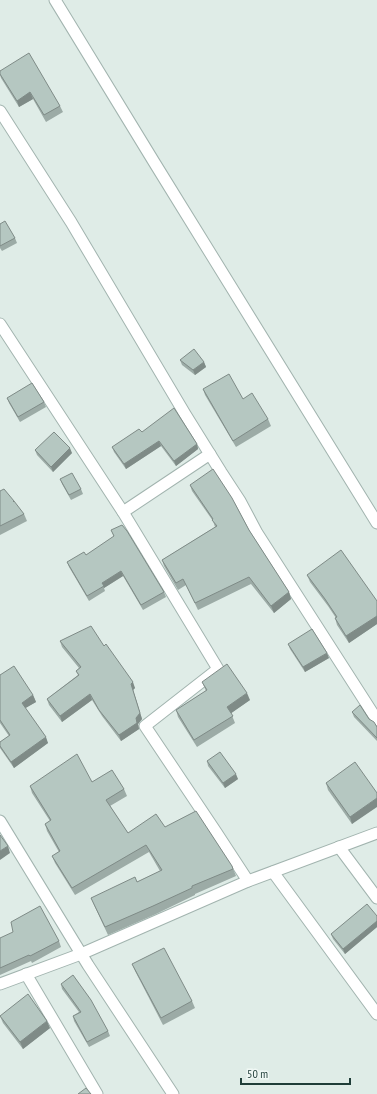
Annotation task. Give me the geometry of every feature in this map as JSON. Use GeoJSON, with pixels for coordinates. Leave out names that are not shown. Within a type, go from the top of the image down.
{"type":"FeatureCollection","features":[{"type":"Feature","properties":{"kind":"street"},"geometry":{"type":"LineString","coordinates":[[55,0],[377,522]]}},
{"type":"Feature","properties":{"kind":"street"},"geometry":{"type":"LineString","coordinates":[[0,111],[71,222],[184,414],[240,501],[257,533],[377,720]]}},
{"type":"Feature","properties":{"kind":"street"},"geometry":{"type":"LineString","coordinates":[[0,324],[123,512],[218,669],[144,726],[248,881]]}},
{"type":"Feature","properties":{"kind":"street"},"geometry":{"type":"LineString","coordinates":[[123,512],[210,454]]}},
{"type":"Feature","properties":{"kind":"street"},"geometry":{"type":"LineString","coordinates":[[0,821],[81,954],[173,1094]]}},
{"type":"Feature","properties":{"kind":"street"},"geometry":{"type":"LineString","coordinates":[[0,984],[81,954],[248,881],[377,833]]}},
{"type":"Feature","properties":{"kind":"street"},"geometry":{"type":"LineString","coordinates":[[339,847],[377,898]]}},
{"type":"Feature","properties":{"kind":"street"},"geometry":{"type":"LineString","coordinates":[[273,872],[377,1014]]}},
{"type":"Feature","properties":{"kind":"street"},"geometry":{"type":"LineString","coordinates":[[26,974],[97,1094]]}},
{"type":"Feature","properties":{"kind":"building"},"geometry":{"type":"Polygon","coordinates":[[[29,53],[60,106],[44,115],[30,92],[17,101],[0,74],[0,71],[29,53]]]}},
{"type":"Feature","properties":{"kind":"building"},"geometry":{"type":"Polygon","coordinates":[[[5,221],[15,238],[0,246],[0,224],[5,221]]]}},
{"type":"Feature","properties":{"kind":"building"},"geometry":{"type":"Polygon","coordinates":[[[194,349],[204,362],[193,370],[180,360],[194,349]]]}},
{"type":"Feature","properties":{"kind":"building"},"geometry":{"type":"Polygon","coordinates":[[[229,374],[243,399],[252,393],[268,419],[233,441],[203,389],[229,374]]]}},
{"type":"Feature","properties":{"kind":"building"},"geometry":{"type":"Polygon","coordinates":[[[32,383],[44,402],[18,417],[7,398],[32,383]]]}},
{"type":"Feature","properties":{"kind":"building"},"geometry":{"type":"Polygon","coordinates":[[[174,408],[197,444],[174,461],[159,441],[124,464],[112,447],[139,429],[142,432],[174,408]]]}},
{"type":"Feature","properties":{"kind":"building"},"geometry":{"type":"Polygon","coordinates":[[[54,432],[70,448],[51,467],[35,450],[54,432]]]}},
{"type":"Feature","properties":{"kind":"building"},"geometry":{"type":"Polygon","coordinates":[[[213,469],[232,498],[249,530],[289,592],[271,606],[249,577],[195,603],[183,579],[176,583],[162,560],[217,526],[190,485],[213,469]]]}},
{"type":"Feature","properties":{"kind":"building"},"geometry":{"type":"Polygon","coordinates":[[[72,473],[81,489],[69,495],[60,479],[72,473]]]}},
{"type":"Feature","properties":{"kind":"building"},"geometry":{"type":"Polygon","coordinates":[[[4,489],[24,514],[0,526],[0,491],[4,489]]]}},
{"type":"Feature","properties":{"kind":"building"},"geometry":{"type":"Polygon","coordinates":[[[122,525],[164,592],[141,605],[121,571],[102,583],[104,586],[87,596],[67,562],[84,552],[86,555],[114,536],[111,530],[122,525]]]}},
{"type":"Feature","properties":{"kind":"building"},"geometry":{"type":"Polygon","coordinates":[[[341,550],[377,601],[377,616],[346,636],[335,618],[337,617],[307,575],[341,550]]]}},
{"type":"Feature","properties":{"kind":"building"},"geometry":{"type":"Polygon","coordinates":[[[91,626],[104,646],[106,644],[133,682],[131,684],[140,713],[136,718],[137,723],[119,735],[99,710],[90,694],[60,716],[47,699],[79,675],[76,671],[81,667],[60,641],[91,626]]]}},
{"type":"Feature","properties":{"kind":"building"},"geometry":{"type":"Polygon","coordinates":[[[312,629],[327,653],[303,667],[288,644],[312,629]]]}},
{"type":"Feature","properties":{"kind":"building"},"geometry":{"type":"Polygon","coordinates":[[[227,664],[247,693],[227,707],[233,716],[194,740],[176,710],[207,690],[202,682],[227,664]]]}},
{"type":"Feature","properties":{"kind":"building"},"geometry":{"type":"Polygon","coordinates":[[[14,666],[33,695],[22,703],[46,737],[11,762],[0,746],[0,742],[10,735],[0,720],[0,675],[14,666]]]}},
{"type":"Feature","properties":{"kind":"building"},"geometry":{"type":"Polygon","coordinates":[[[360,705],[369,719],[374,722],[377,727],[377,738],[352,712],[360,705]]]}},
{"type":"Feature","properties":{"kind":"building"},"geometry":{"type":"Polygon","coordinates":[[[220,752],[236,774],[223,783],[207,761],[220,752]]]}},
{"type":"Feature","properties":{"kind":"building"},"geometry":{"type":"Polygon","coordinates":[[[77,754],[92,782],[112,770],[124,789],[106,800],[128,833],[156,814],[165,827],[196,811],[233,869],[192,886],[192,888],[105,927],[91,898],[135,877],[137,882],[162,870],[146,845],[72,888],[52,856],[60,851],[45,824],[51,820],[30,786],[77,754]]]}},
{"type":"Feature","properties":{"kind":"building"},"geometry":{"type":"Polygon","coordinates":[[[355,762],[377,793],[377,798],[350,817],[326,783],[355,762]]]}},
{"type":"Feature","properties":{"kind":"building"},"geometry":{"type":"Polygon","coordinates":[[[0,835],[8,846],[0,851],[0,835]]]}},
{"type":"Feature","properties":{"kind":"building"},"geometry":{"type":"Polygon","coordinates":[[[367,904],[377,916],[377,921],[343,949],[331,934],[367,904]]]}},
{"type":"Feature","properties":{"kind":"building"},"geometry":{"type":"Polygon","coordinates":[[[40,906],[59,941],[30,956],[29,955],[0,968],[0,938],[13,932],[11,922],[40,906]]]}},
{"type":"Feature","properties":{"kind":"building"},"geometry":{"type":"Polygon","coordinates":[[[164,948],[192,1001],[161,1018],[132,964],[164,948]]]}},
{"type":"Feature","properties":{"kind":"building"},"geometry":{"type":"Polygon","coordinates":[[[73,975],[91,1000],[108,1031],[87,1042],[73,1016],[81,1012],[61,984],[73,975]]]}},
{"type":"Feature","properties":{"kind":"building"},"geometry":{"type":"Polygon","coordinates":[[[28,994],[47,1021],[20,1042],[0,1016],[28,994]]]}},
{"type":"Feature","properties":{"kind":"building"},"geometry":{"type":"Polygon","coordinates":[[[86,1088],[91,1094],[78,1094],[86,1088]]]}}]}
